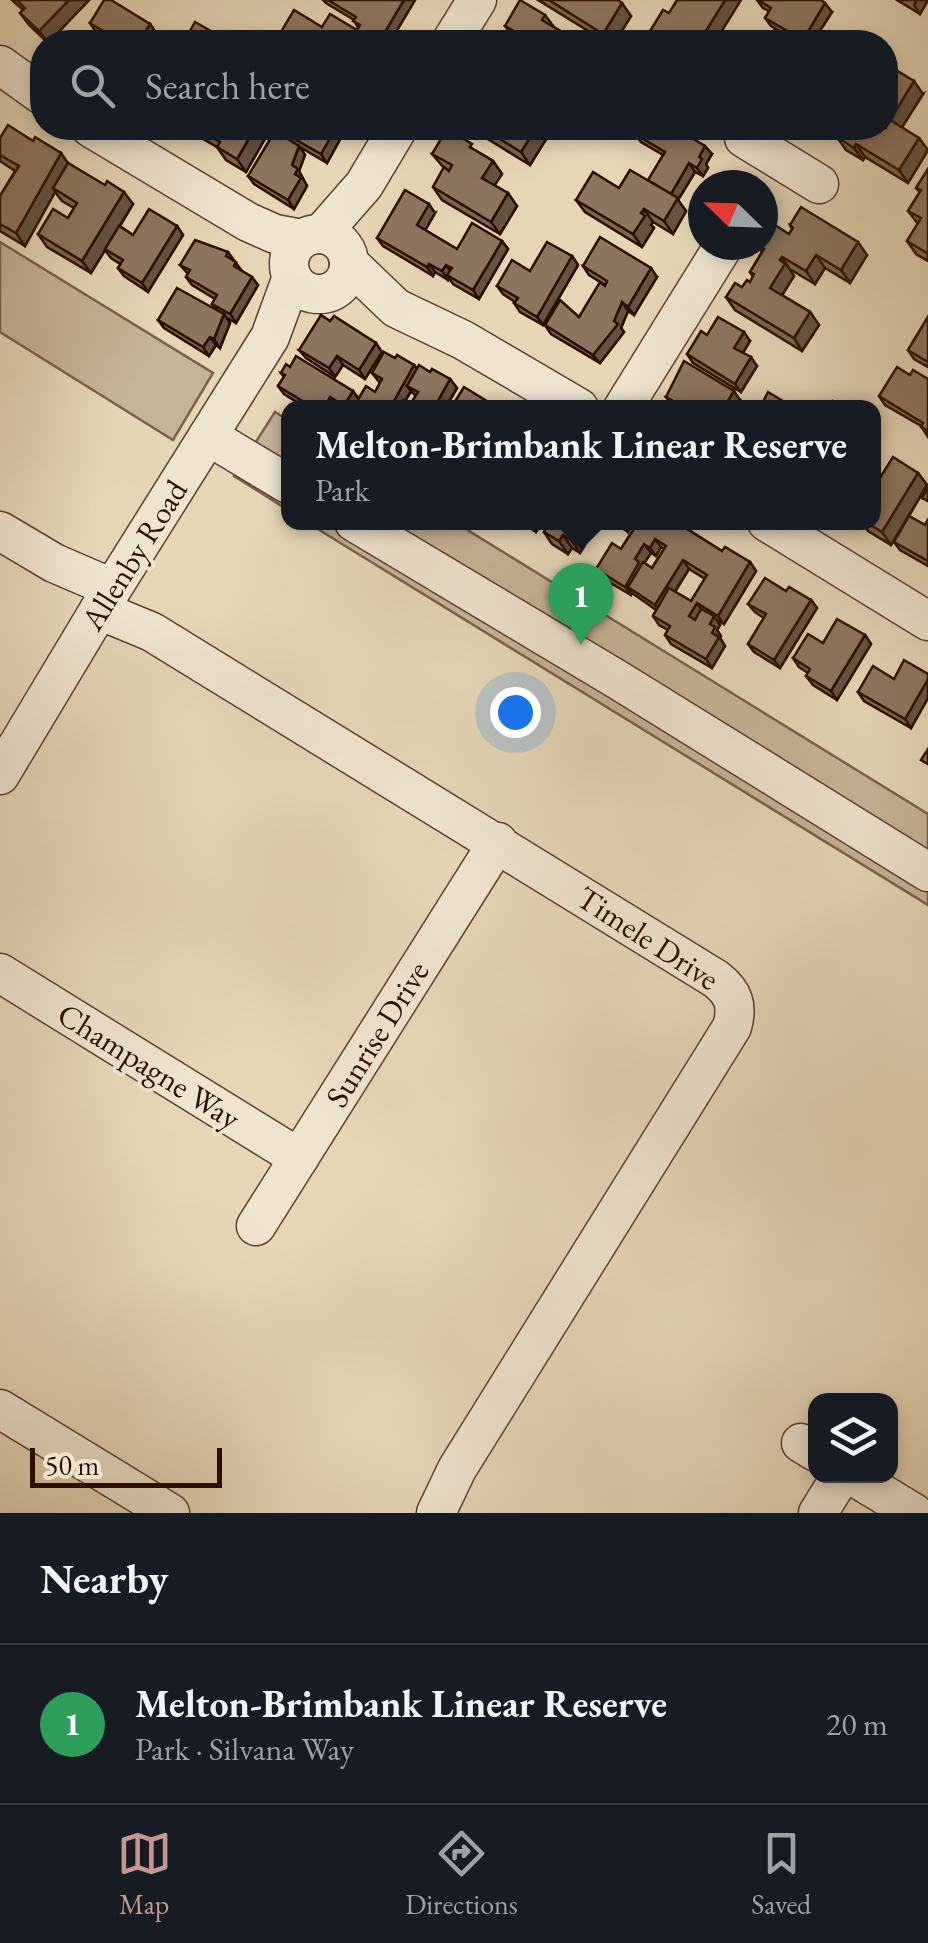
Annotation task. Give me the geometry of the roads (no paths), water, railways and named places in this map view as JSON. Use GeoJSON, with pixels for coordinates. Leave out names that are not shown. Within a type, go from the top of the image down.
{"type":"FeatureCollection","features":[{"type":"Feature","properties":{"kind":"street"},"geometry":{"type":"LineString","coordinates":[[459,30],[478,0]]}},
{"type":"Feature","properties":{"kind":"street"},"geometry":{"type":"LineString","coordinates":[[0,64],[30,86]]}},
{"type":"Feature","properties":{"kind":"street"},"geometry":{"type":"LineString","coordinates":[[111,140],[396,308],[463,340],[565,400]]}},
{"type":"Feature","properties":{"kind":"street","name":"Allenby Road"},"geometry":{"type":"LineString","coordinates":[[0,775],[391,140]]}},
{"type":"Feature","properties":{"kind":"street"},"geometry":{"type":"LineString","coordinates":[[746,140],[768,170]]}},
{"type":"Feature","properties":{"kind":"street"},"geometry":{"type":"LineString","coordinates":[[778,174],[819,184]]}},
{"type":"Feature","properties":{"kind":"street"},"geometry":{"type":"LineString","coordinates":[[628,400],[715,260]]}},
{"type":"Feature","properties":{"kind":"street"},"geometry":{"type":"LineString","coordinates":[[208,436],[281,480]]}},
{"type":"Feature","properties":{"kind":"street"},"geometry":{"type":"LineString","coordinates":[[367,530],[928,872]]}},
{"type":"Feature","properties":{"kind":"street"},"geometry":{"type":"LineString","coordinates":[[780,530],[928,621]]}},
{"type":"Feature","properties":{"kind":"street","name":"Timele Drive"},"geometry":{"type":"LineString","coordinates":[[0,531],[152,632],[716,979],[734,999],[732,1027],[458,1469],[436,1513]]}},
{"type":"Feature","properties":{"kind":"street","name":"Sunrise Drive"},"geometry":{"type":"LineString","coordinates":[[256,1226],[498,842]]}},
{"type":"Feature","properties":{"kind":"street","name":"Champagne Way"},"geometry":{"type":"LineString","coordinates":[[0,973],[299,1158]]}},
{"type":"Feature","properties":{"kind":"street"},"geometry":{"type":"LineString","coordinates":[[0,1409],[170,1513]]}},
{"type":"Feature","properties":{"kind":"street"},"geometry":{"type":"LineString","coordinates":[[818,1513],[837,1483]]}},
{"type":"Feature","properties":{"kind":"street"},"geometry":{"type":"LineString","coordinates":[[865,1483],[914,1513]]}},
{"type":"Feature","properties":{"kind":"place","name":"Melton-Brimbank Linear Reserve"},"geometry":{"type":"Point","coordinates":[581,645]}}]}
